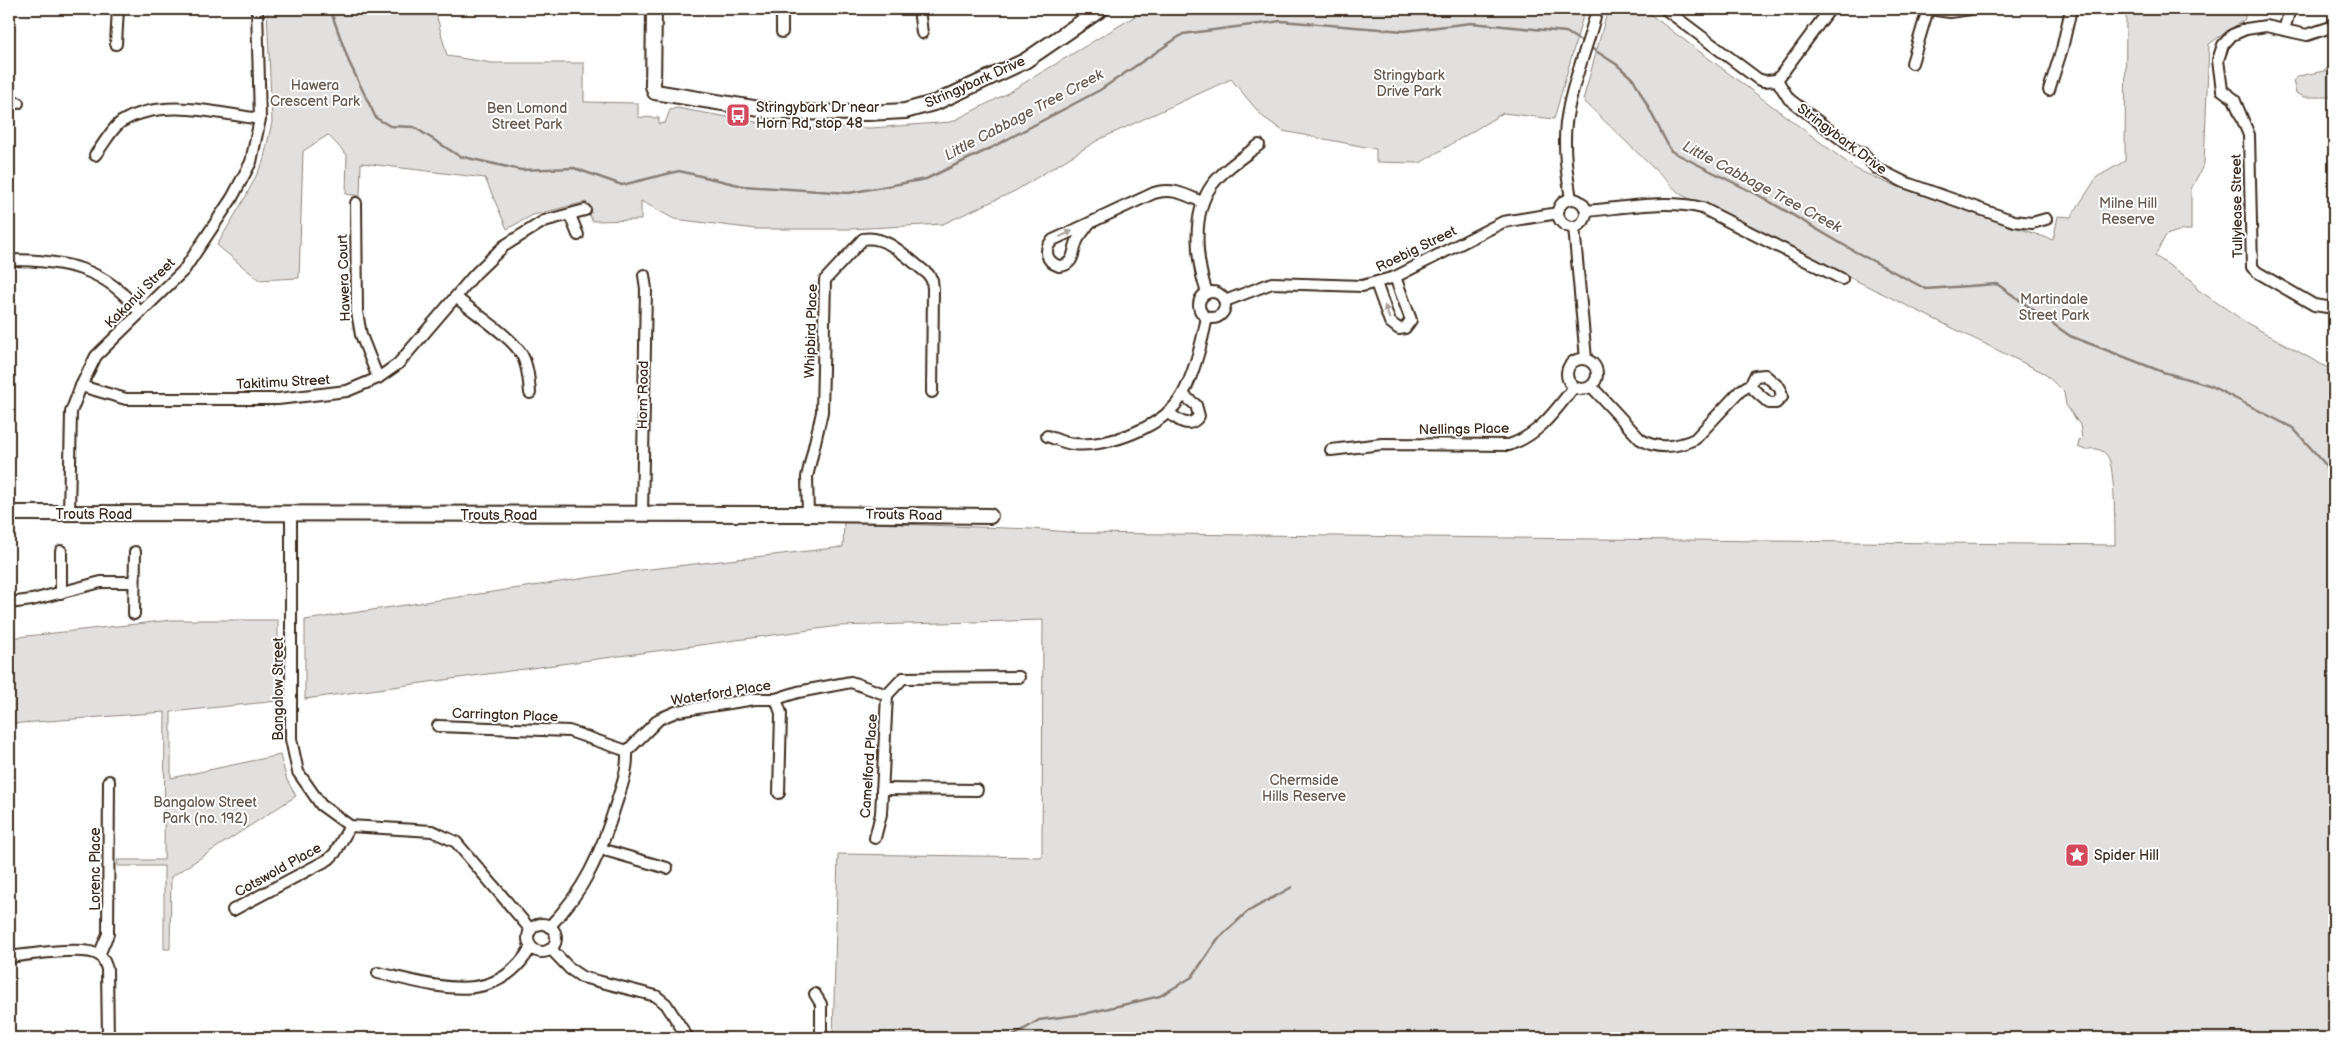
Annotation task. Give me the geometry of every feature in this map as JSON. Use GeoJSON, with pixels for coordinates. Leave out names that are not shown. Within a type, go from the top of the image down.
{"type":"FeatureCollection","features":[{"type":"Feature","properties":{"kind":"street"},"geometry":{"type":"LineString","coordinates":[[116,44],[118,9]]}},
{"type":"Feature","properties":{"kind":"street","name":"Kakanui Street"},"geometry":{"type":"LineString","coordinates":[[69,514],[70,412],[96,356],[184,270],[232,198],[251,162],[260,119],[257,9]]}},
{"type":"Feature","properties":{"kind":"street","name":"Stringybark Drive"},"geometry":{"type":"LineString","coordinates":[[654,9],[653,86],[656,92],[778,112],[867,113],[905,111],[937,102],[1025,61],[1102,9]]}},
{"type":"Feature","properties":{"kind":"street"},"geometry":{"type":"LineString","coordinates":[[782,9],[782,32]]}},
{"type":"Feature","properties":{"kind":"street"},"geometry":{"type":"LineString","coordinates":[[919,9],[922,33]]}},
{"type":"Feature","properties":{"kind":"street"},"geometry":{"type":"LineString","coordinates":[[1571,199],[1566,168],[1566,123],[1597,9]]}},
{"type":"Feature","properties":{"kind":"street"},"geometry":{"type":"LineString","coordinates":[[1665,9],[1758,79],[1764,81],[1777,80],[1830,9]]}},
{"type":"Feature","properties":{"kind":"street"},"geometry":{"type":"LineString","coordinates":[[1912,63],[1928,9],[1950,12],[1971,9]]}},
{"type":"Feature","properties":{"kind":"street"},"geometry":{"type":"LineString","coordinates":[[2050,90],[2071,9]]}},
{"type":"Feature","properties":{"kind":"street"},"geometry":{"type":"LineString","coordinates":[[2290,9],[2284,30],[2308,35],[2334,26]]}},
{"type":"Feature","properties":{"kind":"street","name":"Tullylease Street"},"geometry":{"type":"LineString","coordinates":[[2284,30],[2271,26],[2255,27],[2238,32],[2223,45],[2218,60],[2222,90],[2234,99],[2249,135],[2252,267],[2257,272],[2314,305],[2334,308]]}},
{"type":"Feature","properties":{"kind":"street","name":"Stringybark Drive"},"geometry":{"type":"LineString","coordinates":[[1777,80],[1789,99],[1855,150],[1864,154],[1876,168],[1904,182],[2014,221],[2032,223],[2046,218]]}},
{"type":"Feature","properties":{"kind":"street"},"geometry":{"type":"LineString","coordinates":[[96,156],[120,123],[146,112],[175,108],[260,119]]}},
{"type":"Feature","properties":{"kind":"street"},"geometry":{"type":"LineString","coordinates":[[1207,293],[1201,274],[1198,254],[1198,231],[1202,202],[1219,177],[1259,145]]}},
{"type":"Feature","properties":{"kind":"street"},"geometry":{"type":"LineString","coordinates":[[1088,226],[1162,190],[1175,191],[1202,202]]}},
{"type":"Feature","properties":{"kind":"street"},"geometry":{"type":"LineString","coordinates":[[1571,199],[1579,201],[1586,211],[1583,222],[1574,227],[1564,225],[1558,213],[1563,202],[1571,199]]}},
{"type":"Feature","properties":{"kind":"street","name":"Hawera Court"},"geometry":{"type":"LineString","coordinates":[[356,203],[357,312],[361,335],[378,378]]}},
{"type":"Feature","properties":{"kind":"street"},"geometry":{"type":"LineString","coordinates":[[1586,211],[1687,204],[1702,208],[1842,279]]}},
{"type":"Feature","properties":{"kind":"street","name":"Takitimu Street"},"geometry":{"type":"LineString","coordinates":[[81,386],[126,399],[278,399],[347,391],[378,378],[398,364],[457,298],[488,259],[504,246],[544,221],[585,210]]}},
{"type":"Feature","properties":{"kind":"street","name":"Roebig Street"},"geometry":{"type":"LineString","coordinates":[[1225,301],[1272,283],[1362,286],[1376,283],[1395,277],[1503,222],[1558,213]]}},
{"type":"Feature","properties":{"kind":"street"},"geometry":{"type":"LineString","coordinates":[[570,215],[578,235]]}},
{"type":"Feature","properties":{"kind":"street"},"geometry":{"type":"LineString","coordinates":[[1574,227],[1586,359],[1597,369],[1597,379],[1592,386],[1583,390],[1574,387],[1568,379],[1567,370],[1573,362],[1586,359]]}},
{"type":"Feature","properties":{"kind":"street","name":"Whipbird Place"},"geometry":{"type":"LineString","coordinates":[[808,514],[808,477],[822,412],[825,280],[863,239],[872,237],[882,239],[932,280],[932,392]]}},
{"type":"Feature","properties":{"kind":"street"},"geometry":{"type":"LineString","coordinates":[[9,260],[50,262],[88,270],[106,279],[121,291],[140,313]]}},
{"type":"Feature","properties":{"kind":"street","name":"Horn Road"},"geometry":{"type":"LineString","coordinates":[[642,515],[646,289],[644,275]]}},
{"type":"Feature","properties":{"kind":"street"},"geometry":{"type":"LineString","coordinates":[[1376,283],[1390,322],[1399,329],[1404,328],[1411,320],[1395,277]]}},
{"type":"Feature","properties":{"kind":"street"},"geometry":{"type":"LineString","coordinates":[[1216,292],[1225,301],[1225,309],[1221,315],[1214,318],[1207,317],[1199,307],[1201,298],[1207,293],[1216,292]]}},
{"type":"Feature","properties":{"kind":"street"},"geometry":{"type":"LineString","coordinates":[[457,298],[511,343],[521,354],[530,394]]}},
{"type":"Feature","properties":{"kind":"street"},"geometry":{"type":"LineString","coordinates":[[1047,436],[1075,444],[1104,441],[1136,433],[1168,412],[1182,395],[1207,317]]}},
{"type":"Feature","properties":{"kind":"street"},"geometry":{"type":"LineString","coordinates":[[1592,386],[1640,439],[1648,444],[1667,446],[1686,443],[1695,439],[1740,391],[1751,384]]}},
{"type":"Feature","properties":{"kind":"street","name":"Nellings Place"},"geometry":{"type":"LineString","coordinates":[[1331,450],[1382,444],[1509,445],[1522,440],[1545,423],[1574,387]]}},
{"type":"Feature","properties":{"kind":"street"},"geometry":{"type":"LineString","coordinates":[[1168,412],[1185,423],[1190,424],[1196,420],[1199,416],[1196,405],[1182,395]]}},
{"type":"Feature","properties":{"kind":"street","name":"Trouts Road"},"geometry":{"type":"LineString","coordinates":[[9,513],[990,516]]}},
{"type":"Feature","properties":{"kind":"street","name":"Bangalow Street"},"geometry":{"type":"LineString","coordinates":[[292,515],[291,739],[294,759],[298,772],[321,804],[350,826]]}},
{"type":"Feature","properties":{"kind":"street"},"geometry":{"type":"LineString","coordinates":[[61,593],[62,551]]}},
{"type":"Feature","properties":{"kind":"street"},"geometry":{"type":"LineString","coordinates":[[134,614],[135,552]]}},
{"type":"Feature","properties":{"kind":"street"},"geometry":{"type":"LineString","coordinates":[[9,602],[61,593],[101,582],[134,582]]}},
{"type":"Feature","properties":{"kind":"street"},"geometry":{"type":"LineString","coordinates":[[887,695],[903,678],[1019,676]]}},
{"type":"Feature","properties":{"kind":"street","name":"Waterford Place"},"geometry":{"type":"LineString","coordinates":[[627,751],[658,719],[678,711],[755,699],[776,699],[798,692],[851,682],[887,695]]}},
{"type":"Feature","properties":{"kind":"street","name":"Camelford Place"},"geometry":{"type":"LineString","coordinates":[[875,838],[880,814],[887,695]]}},
{"type":"Feature","properties":{"kind":"street"},"geometry":{"type":"LineString","coordinates":[[776,699],[781,713],[779,794]]}},
{"type":"Feature","properties":{"kind":"street","name":"Carrington Place"},"geometry":{"type":"LineString","coordinates":[[438,726],[569,731],[627,751]]}},
{"type":"Feature","properties":{"kind":"street"},"geometry":{"type":"LineString","coordinates":[[549,927],[585,881],[601,849],[628,769],[627,751]]}},
{"type":"Feature","properties":{"kind":"street","name":"Lorenc Place"},"geometry":{"type":"LineString","coordinates":[[99,955],[108,934],[109,781]]}},
{"type":"Feature","properties":{"kind":"street"},"geometry":{"type":"LineString","coordinates":[[882,789],[977,790]]}},
{"type":"Feature","properties":{"kind":"street"},"geometry":{"type":"LineString","coordinates":[[350,826],[432,830],[456,842],[531,930]]}},
{"type":"Feature","properties":{"kind":"street","name":"Cotswold Place"},"geometry":{"type":"LineString","coordinates":[[233,910],[329,859],[335,853],[350,826]]}},
{"type":"Feature","properties":{"kind":"street"},"geometry":{"type":"LineString","coordinates":[[601,849],[667,868]]}},
{"type":"Feature","properties":{"kind":"street"},"geometry":{"type":"LineString","coordinates":[[542,925],[549,927],[556,938],[551,949],[542,952],[531,947],[528,938],[531,930],[542,925]]}},
{"type":"Feature","properties":{"kind":"street"},"geometry":{"type":"LineString","coordinates":[[378,974],[468,989],[499,980],[522,961],[531,947]]}},
{"type":"Feature","properties":{"kind":"street"},"geometry":{"type":"LineString","coordinates":[[551,949],[570,969],[582,977],[656,996],[666,1004],[688,1038]]}},
{"type":"Feature","properties":{"kind":"street"},"geometry":{"type":"LineString","coordinates":[[9,957],[39,952],[88,952],[99,955],[107,968],[108,1038]]}},
{"type":"Feature","properties":{"kind":"street"},"geometry":{"type":"LineString","coordinates":[[815,994],[821,1004],[821,1038]]}},
{"type":"Feature","properties":{"kind":"green space","name":"Stringybark Drive Park"},"geometry":{"type":"Polygon","coordinates":[[[267,9],[435,9],[447,56],[492,63],[584,63],[584,102],[638,103],[638,117],[659,118],[659,124],[665,123],[670,110],[677,108],[778,126],[871,128],[951,122],[1004,95],[1147,9],[1585,9],[1554,119],[1503,113],[1420,163],[1376,162],[1376,149],[1283,131],[1262,116],[1231,79],[1100,139],[1015,191],[943,224],[850,229],[756,229],[674,219],[641,201],[641,220],[592,221],[586,202],[533,215],[507,229],[485,178],[361,163],[360,196],[346,194],[347,155],[328,135],[303,151],[299,278],[259,280],[217,245],[246,196],[263,162],[272,122],[267,9]]]}},
{"type":"Feature","properties":{"kind":"green space","name":"Chermside Hills Reserve"},"geometry":{"type":"Polygon","coordinates":[[[1608,9],[1643,9],[1856,169],[1887,183],[2053,240],[2058,216],[2071,217],[2097,177],[2125,161],[2126,9],[2245,9],[2245,19],[2209,44],[2204,164],[2191,189],[2191,230],[2182,230],[2166,235],[2155,256],[2193,281],[2197,289],[2247,323],[2326,367],[2334,365],[2334,1038],[833,1038],[838,854],[1042,857],[1043,620],[839,626],[305,699],[305,620],[633,571],[843,547],[844,522],[1032,529],[1080,533],[2115,545],[2112,473],[2108,457],[2098,449],[2085,450],[2078,447],[2079,441],[2082,438],[2080,425],[2066,405],[2064,392],[2044,373],[1680,194],[1583,100],[1608,9]]]}},
{"type":"Feature","properties":{"kind":"green space"},"geometry":{"type":"Polygon","coordinates":[[[2334,62],[2334,97],[2304,97],[2296,93],[2293,81],[2299,76],[2324,71],[2334,62]]]}},
{"type":"Feature","properties":{"kind":"green space","name":"Bangalow Street Park (no. 192)"},"geometry":{"type":"Polygon","coordinates":[[[172,620],[278,620],[278,701],[171,712],[171,778],[280,755],[287,780],[296,796],[171,877],[170,949],[164,949],[164,866],[118,866],[117,860],[164,860],[165,712],[9,724],[9,638],[172,620]]]}},
{"type":"Feature","properties":{"kind":"waterway","name":"Little Cabbage Tree Creek"},"geometry":{"type":"LineString","coordinates":[[330,9],[349,62],[376,118],[390,126],[414,127],[459,156],[521,170],[574,168],[622,185],[679,171],[743,186],[849,193],[926,179],[991,148],[1100,90],[1183,34],[1281,21],[1404,31],[1471,23],[1566,32],[1584,43]]}},
{"type":"Feature","properties":{"kind":"waterway","name":"Little Cabbage Tree Creek"},"geometry":{"type":"LineString","coordinates":[[1588,46],[1616,64],[1634,80],[1671,151],[1760,196],[1854,251],[1926,289],[1997,284],[2070,336],[2163,372],[2209,385],[2293,428],[2325,464],[2334,491]]}},
{"type":"Feature","properties":{"kind":"waterway"},"geometry":{"type":"LineString","coordinates":[[1010,1038],[1039,1020],[1084,1014],[1160,996],[1192,977],[1217,940],[1247,912],[1292,887]]}},
{"type":"Feature","properties":{"kind":"place","name":"Stringybark Dr near Horn Rd, stop 48"},"geometry":{"type":"Point","coordinates":[738,115]}},
{"type":"Feature","properties":{"kind":"place","name":"Spider Hill"},"geometry":{"type":"Point","coordinates":[2077,855]}},
{"type":"Feature","properties":{"kind":"park label","name":"Hawera Crescent Park"},"geometry":{"type":"Point","coordinates":[315,94]}},
{"type":"Feature","properties":{"kind":"park label","name":"Ben Lomond Street Park"},"geometry":{"type":"Point","coordinates":[527,116]}},
{"type":"Feature","properties":{"kind":"park label","name":"Milne Hill Reserve"},"geometry":{"type":"Point","coordinates":[2128,212]}},
{"type":"Feature","properties":{"kind":"park label","name":"Martindale Street Park"},"geometry":{"type":"Point","coordinates":[2054,308]}}]}
